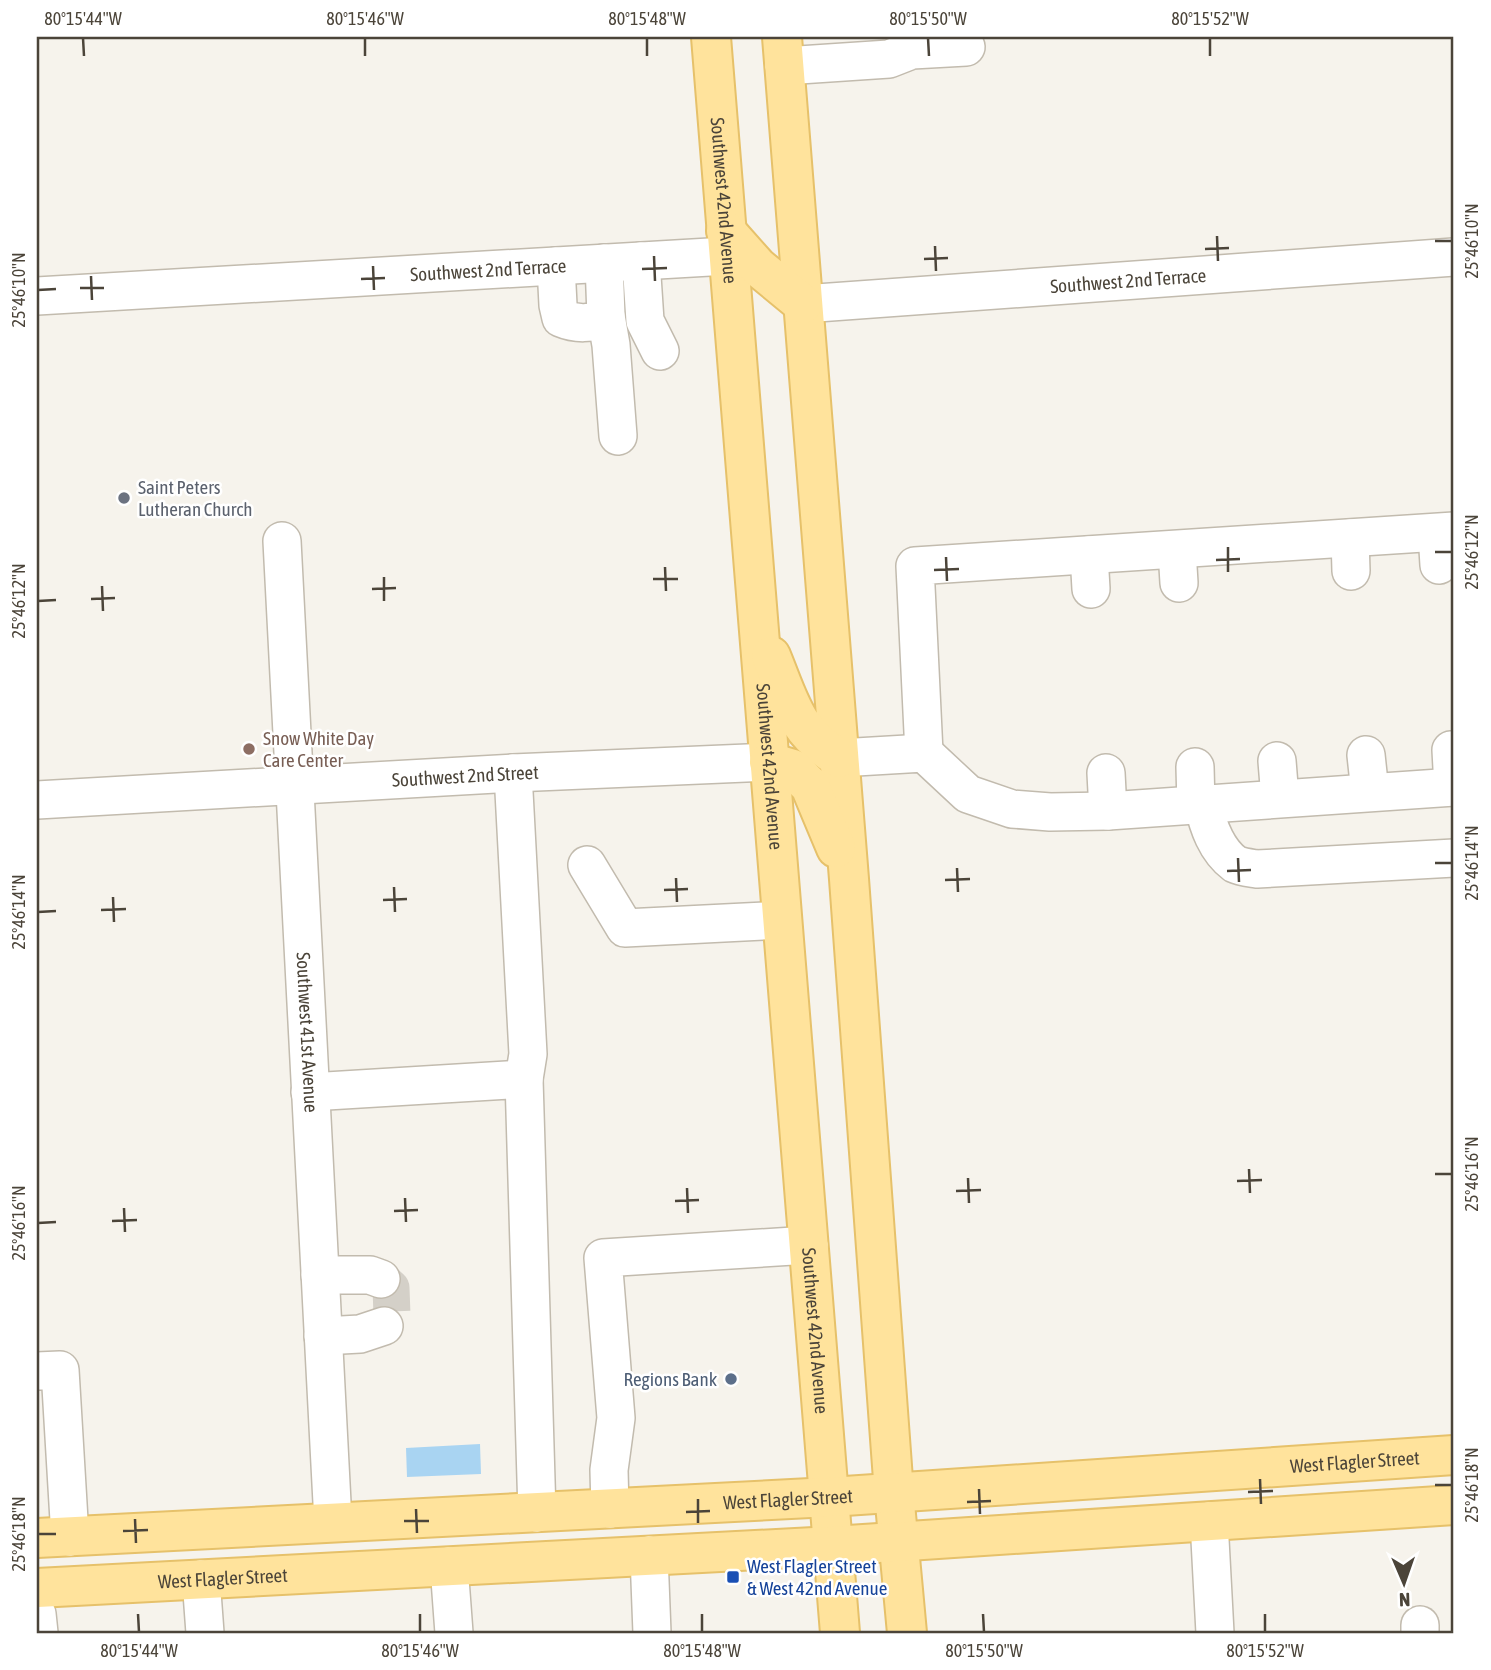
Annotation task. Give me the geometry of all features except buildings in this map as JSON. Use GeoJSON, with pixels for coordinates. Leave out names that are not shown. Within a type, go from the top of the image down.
{"type":"FeatureCollection","features":[{"type":"Feature","properties":{"kind":"main road","name":"Southwest 42nd Avenue"},"geometry":{"type":"LineString","coordinates":[[710,37],[840,1633]]}},
{"type":"Feature","properties":{"kind":"main road"},"geometry":{"type":"LineString","coordinates":[[783,51],[907,1633]]}},
{"type":"Feature","properties":{"kind":"main road"},"geometry":{"type":"LineString","coordinates":[[727,244],[803,304]]}},
{"type":"Feature","properties":{"kind":"main road"},"geometry":{"type":"LineString","coordinates":[[758,625],[799,722],[818,744],[839,758]]}},
{"type":"Feature","properties":{"kind":"main road"},"geometry":{"type":"LineString","coordinates":[[769,762],[793,769],[810,786],[849,880]]}},
{"type":"Feature","properties":{"kind":"main road","name":"West Flagler Street"},"geometry":{"type":"LineString","coordinates":[[54,1537],[830,1497],[1454,1455]]}},
{"type":"Feature","properties":{"kind":"main road","name":"West Flagler Street"},"geometry":{"type":"LineString","coordinates":[[37,1588],[833,1546],[1454,1505]]}},
{"type":"Feature","properties":{"kind":"street"},"geometry":{"type":"LineString","coordinates":[[783,51],[889,60],[912,43],[966,52]]}},
{"type":"Feature","properties":{"kind":"street","name":"Southwest 2nd Terrace"},"geometry":{"type":"LineString","coordinates":[[37,296],[641,261],[727,244]]}},
{"type":"Feature","properties":{"kind":"street","name":"Southwest 2nd Terrace"},"geometry":{"type":"LineString","coordinates":[[803,304],[1454,257]]}},
{"type":"Feature","properties":{"kind":"street"},"geometry":{"type":"LineString","coordinates":[[641,261],[645,321],[660,351]]}},
{"type":"Feature","properties":{"kind":"street"},"geometry":{"type":"LineString","coordinates":[[604,263],[606,316],[618,436]]}},
{"type":"Feature","properties":{"kind":"street"},"geometry":{"type":"LineString","coordinates":[[556,266],[561,318],[574,324],[600,320],[606,316]]}},
{"type":"Feature","properties":{"kind":"street","name":"Southwest 41st Avenue"},"geometry":{"type":"LineString","coordinates":[[282,541],[333,1522]]}},
{"type":"Feature","properties":{"kind":"street"},"geometry":{"type":"LineString","coordinates":[[1443,543],[1351,555],[1090,572],[915,566],[924,753],[968,794],[1012,809],[1050,812],[1108,811],[1454,787],[1451,750]]}},
{"type":"Feature","properties":{"kind":"street"},"geometry":{"type":"LineString","coordinates":[[839,758],[924,753]]}},
{"type":"Feature","properties":{"kind":"street"},"geometry":{"type":"LineString","coordinates":[[1366,755],[1370,792]]}},
{"type":"Feature","properties":{"kind":"street"},"geometry":{"type":"LineString","coordinates":[[1278,761],[1280,798]]}},
{"type":"Feature","properties":{"kind":"street","name":"Southwest 2nd Street"},"geometry":{"type":"LineString","coordinates":[[37,800],[513,773],[769,762]]}},
{"type":"Feature","properties":{"kind":"street"},"geometry":{"type":"LineString","coordinates":[[1195,767],[1199,805],[1220,846],[1236,865],[1257,869],[1454,858]]}},
{"type":"Feature","properties":{"kind":"street"},"geometry":{"type":"LineString","coordinates":[[513,773],[528,1054],[524,1079],[537,1513]]}},
{"type":"Feature","properties":{"kind":"street"},"geometry":{"type":"LineString","coordinates":[[1107,773],[1108,811]]}},
{"type":"Feature","properties":{"kind":"street"},"geometry":{"type":"LineString","coordinates":[[587,864],[625,928],[782,920]]}},
{"type":"Feature","properties":{"kind":"street"},"geometry":{"type":"LineString","coordinates":[[310,1092],[524,1079]]}},
{"type":"Feature","properties":{"kind":"street"},"geometry":{"type":"LineString","coordinates":[[610,1509],[609,1470],[616,1418],[603,1258],[809,1245]]}},
{"type":"Feature","properties":{"kind":"street"},"geometry":{"type":"LineString","coordinates":[[320,1275],[370,1275],[381,1279]]}},
{"type":"Feature","properties":{"kind":"street"},"geometry":{"type":"LineString","coordinates":[[323,1336],[360,1334],[384,1326]]}},
{"type":"Feature","properties":{"kind":"street"},"geometry":{"type":"LineString","coordinates":[[37,1371],[60,1370],[54,1537]]}},
{"type":"Feature","properties":{"kind":"street"},"geometry":{"type":"LineString","coordinates":[[1209,1521],[1215,1633]]}},
{"type":"Feature","properties":{"kind":"street"},"geometry":{"type":"LineString","coordinates":[[649,1555],[652,1633]]}},
{"type":"Feature","properties":{"kind":"street"},"geometry":{"type":"LineString","coordinates":[[449,1566],[454,1633]]}},
{"type":"Feature","properties":{"kind":"street"},"geometry":{"type":"LineString","coordinates":[[201,1579],[205,1633]]}},
{"type":"Feature","properties":{"kind":"street"},"geometry":{"type":"LineString","coordinates":[[37,1614],[38,1633]]}},
{"type":"Feature","properties":{"kind":"water"},"geometry":{"type":"Polygon","coordinates":[[[480,1444],[481,1474],[407,1477],[406,1448],[480,1444]]]}},
{"type":"Feature","properties":{"kind":"tunnel"},"geometry":{"type":"LineString","coordinates":[[381,1279],[391,1288],[392,1315],[384,1326]]}},
{"type":"Feature","properties":{"kind":"place","name":"Saint Peters Lutheran Church"},"geometry":{"type":"Point","coordinates":[124,498]}},
{"type":"Feature","properties":{"kind":"place","name":"Snow White Day Care Center"},"geometry":{"type":"Point","coordinates":[249,749]}},
{"type":"Feature","properties":{"kind":"place","name":"Regions Bank"},"geometry":{"type":"Point","coordinates":[731,1379]}},
{"type":"Feature","properties":{"kind":"place","name":"West Flagler Street & West 42nd Avenue"},"geometry":{"type":"Point","coordinates":[733,1577]}}]}
